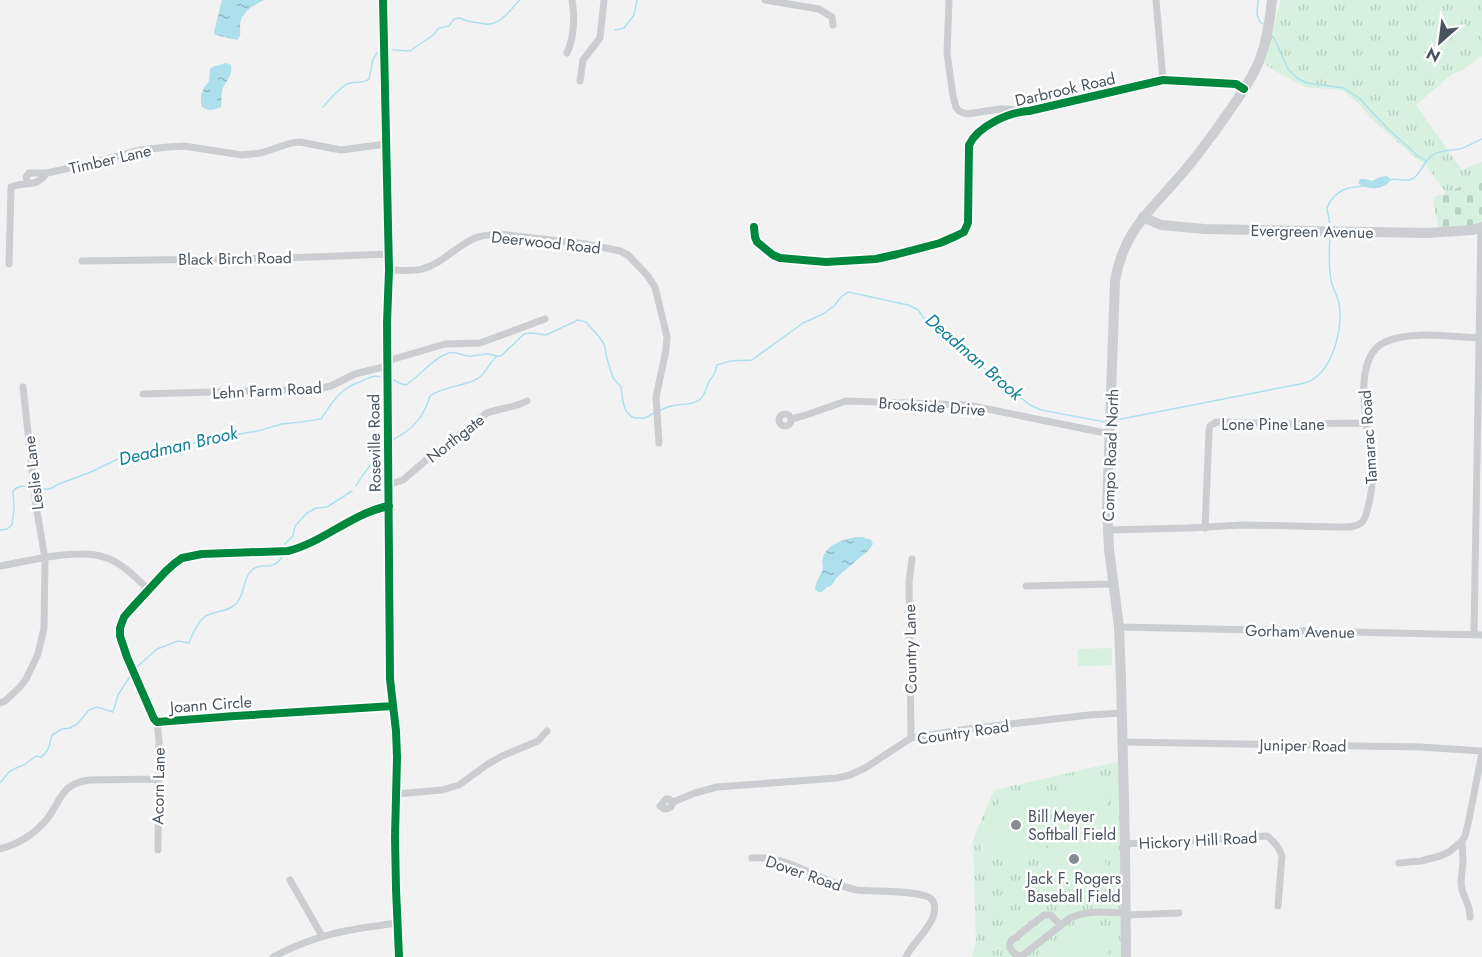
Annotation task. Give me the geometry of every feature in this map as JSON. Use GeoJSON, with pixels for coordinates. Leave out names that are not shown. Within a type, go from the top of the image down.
{"type":"FeatureCollection","features":[{"type":"Feature","properties":{"kind":"main road","name":"Roseville Road"},"geometry":{"type":"LineString","coordinates":[[383,0],[389,270],[387,363],[390,679],[397,757],[396,889],[399,957]]}},
{"type":"Feature","properties":{"kind":"main road","name":"Compo Road North"},"geometry":{"type":"LineString","coordinates":[[1125,957],[1125,844],[1119,627],[1107,507],[1116,275],[1125,245],[1131,234],[1197,155],[1244,89],[1256,68],[1269,26],[1272,0]]}},
{"type":"Feature","properties":{"kind":"main road","name":"Evergreen Avenue"},"geometry":{"type":"LineString","coordinates":[[1143,217],[1164,226],[1204,228],[1427,233],[1473,230],[1481,227]]}},
{"type":"Feature","properties":{"kind":"street"},"geometry":{"type":"LineString","coordinates":[[567,52],[573,34],[572,0]]}},
{"type":"Feature","properties":{"kind":"street"},"geometry":{"type":"LineString","coordinates":[[580,81],[583,60],[600,38],[604,0]]}},
{"type":"Feature","properties":{"kind":"street"},"geometry":{"type":"LineString","coordinates":[[765,0],[819,9],[832,17],[832,25]]}},
{"type":"Feature","properties":{"kind":"street","name":"Darbrook Road"},"geometry":{"type":"LineString","coordinates":[[949,0],[947,53],[953,96],[959,111],[967,114],[1009,109],[1029,111],[1162,80],[1236,84],[1244,89]]}},
{"type":"Feature","properties":{"kind":"street"},"geometry":{"type":"LineString","coordinates":[[1156,0],[1162,80]]}},
{"type":"Feature","properties":{"kind":"street","name":"Darbrook Road"},"geometry":{"type":"LineString","coordinates":[[754,227],[757,242],[773,255],[780,258],[826,262],[898,255],[956,237],[964,232],[968,223],[970,141],[999,119],[1021,111]]}},
{"type":"Feature","properties":{"kind":"street","name":"Timber Lane"},"geometry":{"type":"LineString","coordinates":[[28,183],[27,174],[47,173],[139,150],[184,146],[242,155],[261,153],[300,142],[341,150],[386,144]]}},
{"type":"Feature","properties":{"kind":"street","name":"Timber Lane"},"geometry":{"type":"LineString","coordinates":[[9,264],[11,187],[36,183],[47,173]]}},
{"type":"Feature","properties":{"kind":"street"},"geometry":{"type":"LineString","coordinates":[[1474,634],[1481,227]]}},
{"type":"Feature","properties":{"kind":"street","name":"Deerwood Road"},"geometry":{"type":"LineString","coordinates":[[389,270],[421,270],[476,238],[498,234],[586,244],[625,253],[647,274],[655,287],[667,333],[666,350],[656,397],[659,443]]}},
{"type":"Feature","properties":{"kind":"street","name":"Black Birch Road"},"geometry":{"type":"LineString","coordinates":[[82,261],[388,254]]}},
{"type":"Feature","properties":{"kind":"street","name":"Lehn Farm Road"},"geometry":{"type":"LineString","coordinates":[[143,394],[317,389],[331,386],[355,374],[445,344],[480,343],[545,320]]}},
{"type":"Feature","properties":{"kind":"street","name":"Tamarac Road"},"geometry":{"type":"LineString","coordinates":[[1108,530],[1243,525],[1338,527],[1361,523],[1371,495],[1372,463],[1364,401],[1366,367],[1371,355],[1377,346],[1400,336],[1480,338]]}},
{"type":"Feature","properties":{"kind":"street","name":"Leslie Lane"},"geometry":{"type":"LineString","coordinates":[[0,703],[20,687],[33,668],[44,628],[45,559],[23,387]]}},
{"type":"Feature","properties":{"kind":"street","name":"Northgate"},"geometry":{"type":"LineString","coordinates":[[388,485],[403,480],[487,413],[508,409],[527,401]]}},
{"type":"Feature","properties":{"kind":"street","name":"Brookside Drive"},"geometry":{"type":"LineString","coordinates":[[790,418],[846,401],[968,405],[1110,426]]}},
{"type":"Feature","properties":{"kind":"street","name":"Lone Pine Lane"},"geometry":{"type":"LineString","coordinates":[[1205,528],[1209,431],[1210,426],[1216,422],[1367,423]]}},
{"type":"Feature","properties":{"kind":"street","name":"Joann Circle"},"geometry":{"type":"LineString","coordinates":[[389,506],[376,508],[312,543],[296,549],[202,554],[182,558],[148,589],[124,617],[120,636],[154,719],[158,722],[393,706]]}},
{"type":"Feature","properties":{"kind":"street"},"geometry":{"type":"LineString","coordinates":[[0,566],[84,553],[106,557],[118,563],[148,589]]}},
{"type":"Feature","properties":{"kind":"street","name":"Country Lane"},"geometry":{"type":"LineString","coordinates":[[911,738],[909,582],[912,560]]}},
{"type":"Feature","properties":{"kind":"street"},"geometry":{"type":"LineString","coordinates":[[1026,586],[1113,585]]}},
{"type":"Feature","properties":{"kind":"street","name":"Gorham Avenue"},"geometry":{"type":"LineString","coordinates":[[1119,627],[1482,635]]}},
{"type":"Feature","properties":{"kind":"street","name":"Country Road"},"geometry":{"type":"LineString","coordinates":[[673,802],[717,787],[837,778],[850,775],[911,738],[968,729],[1122,713]]}},
{"type":"Feature","properties":{"kind":"street","name":"Acorn Lane"},"geometry":{"type":"LineString","coordinates":[[158,722],[158,850]]}},
{"type":"Feature","properties":{"kind":"street"},"geometry":{"type":"LineString","coordinates":[[396,794],[442,790],[459,785],[502,756],[537,741],[547,731]]}},
{"type":"Feature","properties":{"kind":"street","name":"Juniper Road"},"geometry":{"type":"LineString","coordinates":[[1123,742],[1420,747],[1482,752]]}},
{"type":"Feature","properties":{"kind":"street"},"geometry":{"type":"LineString","coordinates":[[1399,863],[1440,856],[1462,841],[1467,831],[1482,752]]}},
{"type":"Feature","properties":{"kind":"street"},"geometry":{"type":"LineString","coordinates":[[0,849],[17,843],[36,830],[48,818],[63,793],[80,781],[159,779]]}},
{"type":"Feature","properties":{"kind":"street","name":"Hickory Hill Road"},"geometry":{"type":"LineString","coordinates":[[1125,844],[1267,836],[1280,849],[1282,856],[1278,906]]}},
{"type":"Feature","properties":{"kind":"street"},"geometry":{"type":"LineString","coordinates":[[1462,841],[1461,883],[1470,917]]}},
{"type":"Feature","properties":{"kind":"street","name":"Dover Road"},"geometry":{"type":"LineString","coordinates":[[752,858],[763,857],[776,860],[844,887],[929,896],[934,906],[932,920],[906,957]]}},
{"type":"Feature","properties":{"kind":"street"},"geometry":{"type":"LineString","coordinates":[[290,880],[322,936]]}},
{"type":"Feature","properties":{"kind":"street"},"geometry":{"type":"LineString","coordinates":[[1060,925],[1051,915],[1044,915],[1011,941],[1010,948],[1016,956],[1022,956],[1070,918],[1087,912],[1179,913]]}},
{"type":"Feature","properties":{"kind":"street"},"geometry":{"type":"LineString","coordinates":[[273,957],[322,936],[352,928],[398,923]]}},
{"type":"Feature","properties":{"kind":"green space"},"geometry":{"type":"Polygon","coordinates":[[[1281,0],[1482,0],[1482,56],[1463,70],[1451,75],[1416,105],[1462,170],[1482,162],[1482,178],[1446,193],[1425,164],[1412,155],[1342,90],[1305,87],[1263,63],[1281,0]]]}},
{"type":"Feature","properties":{"kind":"green space"},"geometry":{"type":"Polygon","coordinates":[[[1482,178],[1482,224],[1439,230],[1433,198],[1482,178]]]}},
{"type":"Feature","properties":{"kind":"green space"},"geometry":{"type":"Polygon","coordinates":[[[1112,648],[1112,665],[1078,666],[1077,649],[1112,648]]]}},
{"type":"Feature","properties":{"kind":"green space"},"geometry":{"type":"Polygon","coordinates":[[[1121,761],[1121,957],[972,957],[976,941],[973,840],[994,790],[1121,761]]]}},
{"type":"Feature","properties":{"kind":"green space"},"geometry":{"type":"Polygon","coordinates":[[[1103,777],[1107,810],[1055,822],[1048,793],[1103,777]]]}},
{"type":"Feature","properties":{"kind":"green space","name":"Bill Meyer Softball Field"},"geometry":{"type":"Polygon","coordinates":[[[1040,788],[1048,841],[1043,851],[982,855],[981,832],[1001,798],[1040,788]]]}},
{"type":"Feature","properties":{"kind":"green space","name":"Jack F. Rogers Baseball Field"},"geometry":{"type":"Polygon","coordinates":[[[1103,819],[1106,875],[1100,883],[1043,882],[1041,868],[1046,850],[1059,834],[1079,820],[1103,819]]]}},
{"type":"Feature","properties":{"kind":"green space"},"geometry":{"type":"Polygon","coordinates":[[[1088,930],[1108,933],[1109,957],[1056,957],[1071,941],[1088,930]]]}},
{"type":"Feature","properties":{"kind":"water"},"geometry":{"type":"Polygon","coordinates":[[[222,0],[264,0],[242,17],[240,35],[237,40],[215,35],[222,0]]]}},
{"type":"Feature","properties":{"kind":"water"},"geometry":{"type":"Polygon","coordinates":[[[226,63],[231,65],[231,72],[222,90],[221,107],[213,110],[206,109],[201,106],[201,95],[209,81],[210,69],[226,63]]]}},
{"type":"Feature","properties":{"kind":"water"},"geometry":{"type":"Polygon","coordinates":[[[1385,176],[1389,177],[1390,181],[1383,187],[1370,188],[1358,183],[1360,179],[1372,181],[1385,176]]]}},
{"type":"Feature","properties":{"kind":"water"},"geometry":{"type":"Polygon","coordinates":[[[856,537],[871,540],[873,544],[837,577],[831,586],[818,592],[815,586],[823,569],[822,559],[826,552],[837,543],[856,537]]]}},
{"type":"Feature","properties":{"kind":"waterway"},"geometry":{"type":"LineString","coordinates":[[393,50],[410,51],[439,28],[449,26],[454,19],[494,23],[503,18],[520,0]]}},
{"type":"Feature","properties":{"kind":"waterway"},"geometry":{"type":"LineString","coordinates":[[615,30],[624,28],[634,15],[637,0]]}},
{"type":"Feature","properties":{"kind":"waterway"},"geometry":{"type":"LineString","coordinates":[[1258,0],[1257,15],[1263,24]]}},
{"type":"Feature","properties":{"kind":"waterway"},"geometry":{"type":"LineString","coordinates":[[1273,36],[1288,69],[1297,78],[1307,83],[1344,88],[1360,99],[1387,128],[1426,161]]}},
{"type":"Feature","properties":{"kind":"waterway"},"geometry":{"type":"LineString","coordinates":[[323,107],[347,84],[369,79],[373,59],[377,53]]}},
{"type":"Feature","properties":{"kind":"waterway","name":"Deadman Brook"},"geometry":{"type":"LineString","coordinates":[[1389,180],[1412,179],[1436,153],[1460,149],[1482,139]]}},
{"type":"Feature","properties":{"kind":"waterway","name":"Deadman Brook"},"geometry":{"type":"LineString","coordinates":[[1329,228],[1327,208],[1335,195],[1343,190],[1364,186]]}},
{"type":"Feature","properties":{"kind":"waterway","name":"Deadman Brook"},"geometry":{"type":"LineString","coordinates":[[1116,420],[1305,383],[1314,379],[1328,363],[1339,331],[1339,304],[1330,272],[1330,236]]}},
{"type":"Feature","properties":{"kind":"waterway","name":"Deadman Brook"},"geometry":{"type":"LineString","coordinates":[[659,411],[697,402],[704,394],[717,365],[730,361],[752,360],[803,323],[823,314],[848,292],[908,305],[918,310],[944,336],[1030,405],[1041,410],[1105,422]]}},
{"type":"Feature","properties":{"kind":"waterway","name":"Deadman Brook"},"geometry":{"type":"LineString","coordinates":[[394,380],[406,385],[443,355],[449,353],[465,356],[487,354],[501,356],[524,334],[546,335],[578,320],[586,322],[605,346],[613,378],[621,387],[626,411],[636,418],[645,418],[654,413]]}},
{"type":"Feature","properties":{"kind":"waterway"},"geometry":{"type":"LineString","coordinates":[[394,439],[417,422],[430,396],[441,390],[477,379],[496,357]]}},
{"type":"Feature","properties":{"kind":"waterway","name":"Deadman Brook"},"geometry":{"type":"LineString","coordinates":[[38,489],[50,489],[120,458],[154,452],[164,453],[200,441],[218,440],[222,434],[240,434],[282,424],[321,419],[338,396],[348,388],[371,377],[380,377]]}},
{"type":"Feature","properties":{"kind":"waterway"},"geometry":{"type":"LineString","coordinates":[[356,486],[372,462],[379,445],[383,444]]}},
{"type":"Feature","properties":{"kind":"waterway","name":"Deadman Brook"},"geometry":{"type":"LineString","coordinates":[[0,530],[12,525],[13,491],[23,486],[31,487]]}},
{"type":"Feature","properties":{"kind":"waterway"},"geometry":{"type":"LineString","coordinates":[[285,544],[293,536],[295,526],[307,513],[316,508],[327,507],[352,491]]}},
{"type":"Feature","properties":{"kind":"waterway"},"geometry":{"type":"LineString","coordinates":[[138,666],[157,649],[178,641],[189,643],[203,618],[237,603],[247,576],[253,569],[271,566],[282,557]]}},
{"type":"Feature","properties":{"kind":"waterway"},"geometry":{"type":"LineString","coordinates":[[0,783],[9,772],[36,756],[44,755],[52,735],[77,724],[89,710],[97,707],[113,712],[118,695],[129,678]]}},
{"type":"Feature","properties":{"kind":"cycle path"},"geometry":{"type":"LineString","coordinates":[[383,0],[389,270],[387,323],[390,679],[397,757],[395,837],[399,957]]}},
{"type":"Feature","properties":{"kind":"cycle path"},"geometry":{"type":"LineString","coordinates":[[754,227],[757,242],[773,255],[780,258],[826,262],[876,259],[940,243],[964,232],[968,223],[969,145],[979,132],[995,121],[1012,114],[1163,80],[1236,84],[1244,89]]}},
{"type":"Feature","properties":{"kind":"cycle path"},"geometry":{"type":"LineString","coordinates":[[389,506],[363,515],[314,541],[288,551],[202,554],[182,558],[166,571],[124,617],[120,636],[127,657],[157,722],[393,706]]}},
{"type":"Feature","properties":{"kind":"place","name":"Bill Meyer Softball Field"},"geometry":{"type":"Point","coordinates":[1016,825]}},
{"type":"Feature","properties":{"kind":"place","name":"Jack F. Rogers Baseball Field"},"geometry":{"type":"Point","coordinates":[1074,859]}}]}
